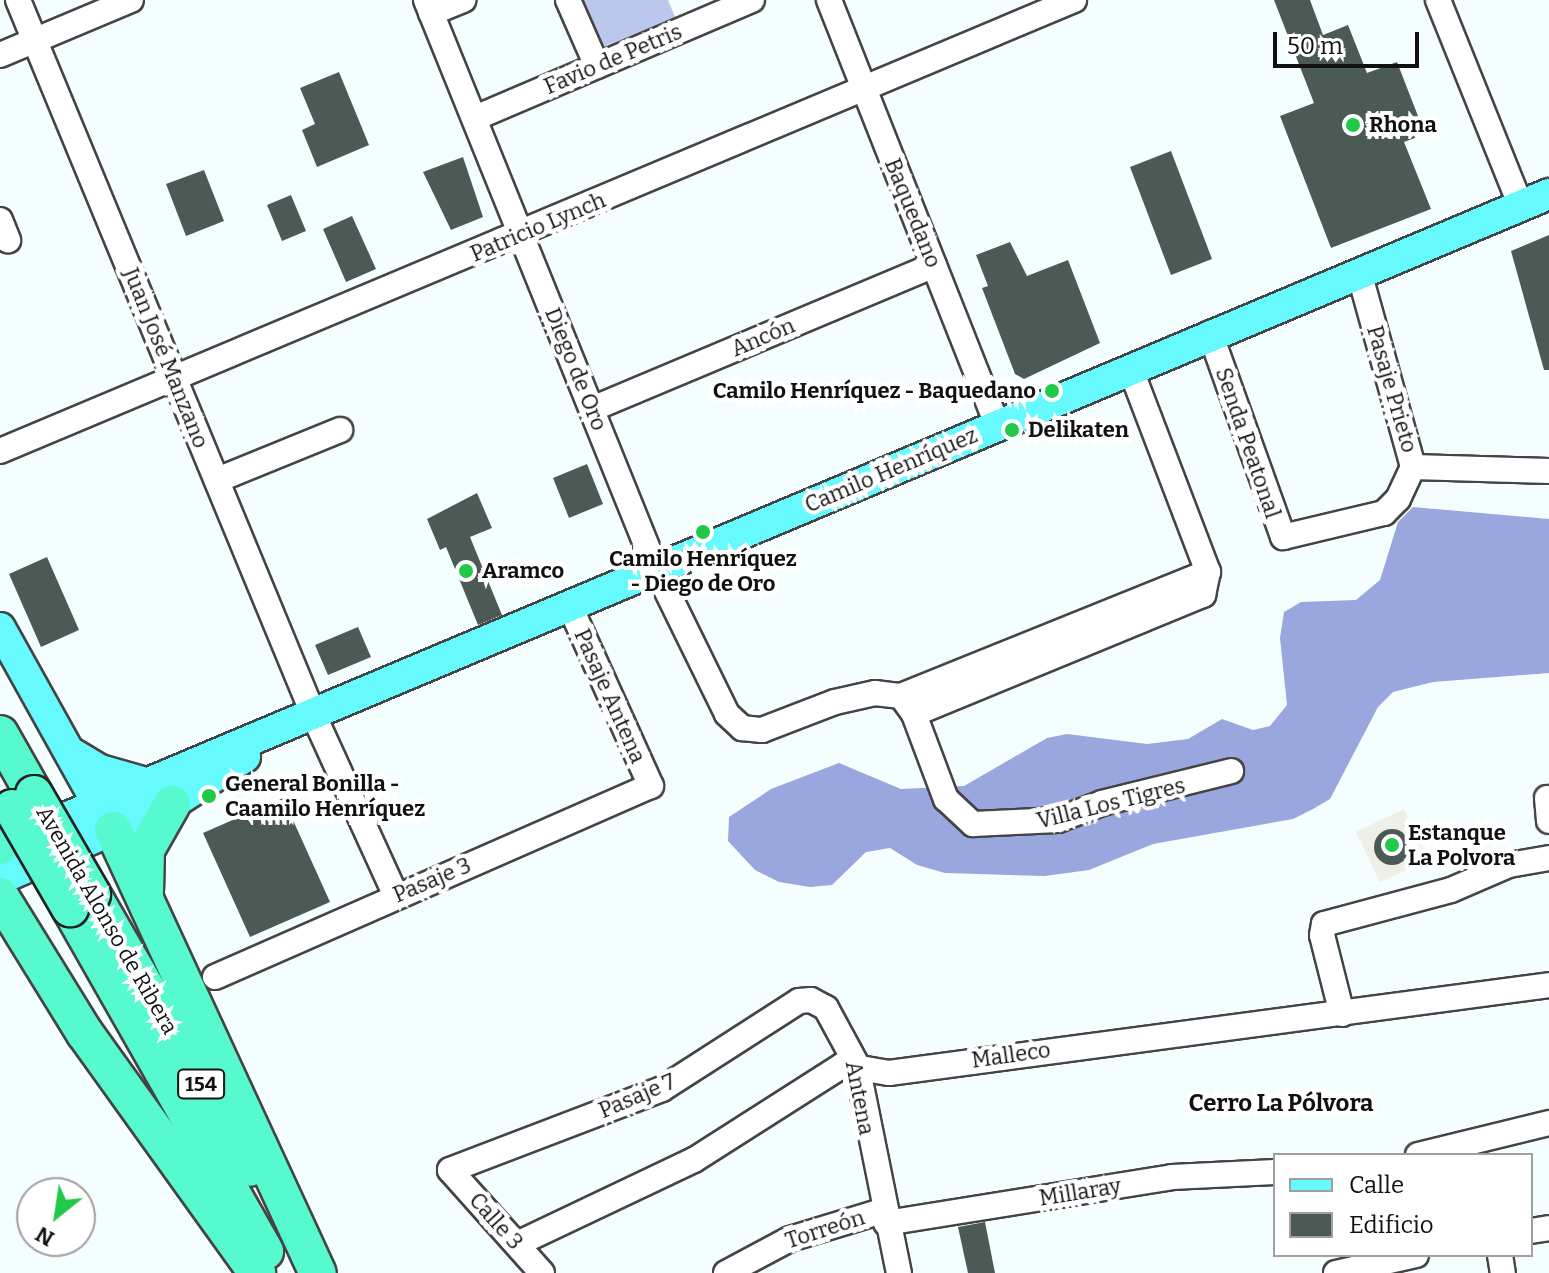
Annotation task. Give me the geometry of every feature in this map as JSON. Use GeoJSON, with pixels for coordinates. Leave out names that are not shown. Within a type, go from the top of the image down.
{"type":"FeatureCollection","features":[{"type":"Feature","properties":{"kind":"highway","name":"Avenida Alonso de Ribera"},"geometry":{"type":"LineString","coordinates":[[0,734],[15,796],[311,1273]]}},
{"type":"Feature","properties":{"kind":"highway"},"geometry":{"type":"LineString","coordinates":[[145,895],[146,850],[161,794]]}},
{"type":"Feature","properties":{"kind":"highway"},"geometry":{"type":"LineString","coordinates":[[98,826],[145,895],[318,1273]]}},
{"type":"Feature","properties":{"kind":"highway"},"geometry":{"type":"LineString","coordinates":[[0,896],[84,1032],[257,1273]]}},
{"type":"Feature","properties":{"kind":"highway","name":"Avenida Alonso de Ribera"},"geometry":{"type":"LineString","coordinates":[[81,901],[277,1273]]}},
{"type":"Feature","properties":{"kind":"main road","name":"Camilo Henríquez"},"geometry":{"type":"LineString","coordinates":[[0,879],[314,716],[1210,333],[1549,194]]}},
{"type":"Feature","properties":{"kind":"main road"},"geometry":{"type":"LineString","coordinates":[[0,628],[69,751],[98,826]]}},
{"type":"Feature","properties":{"kind":"main road"},"geometry":{"type":"LineString","coordinates":[[69,751],[100,770],[161,794]]}},
{"type":"Feature","properties":{"kind":"main road","name":"Camilo Henríquez"},"geometry":{"type":"LineString","coordinates":[[1,845],[98,826]]}},
{"type":"Feature","properties":{"kind":"street","name":"Juan José Manzano"},"geometry":{"type":"LineString","coordinates":[[18,0],[314,716],[396,896]]}},
{"type":"Feature","properties":{"kind":"street"},"geometry":{"type":"LineString","coordinates":[[0,55],[131,0]]}},
{"type":"Feature","properties":{"kind":"street"},"geometry":{"type":"LineString","coordinates":[[429,7],[463,0]]}},
{"type":"Feature","properties":{"kind":"street"},"geometry":{"type":"LineString","coordinates":[[568,0],[597,66]]}},
{"type":"Feature","properties":{"kind":"street","name":"Favio de Petris"},"geometry":{"type":"LineString","coordinates":[[475,118],[752,0]]}},
{"type":"Feature","properties":{"kind":"street","name":"Baquedano"},"geometry":{"type":"LineString","coordinates":[[829,0],[997,425]]}},
{"type":"Feature","properties":{"kind":"street","name":"Patricio Lynch"},"geometry":{"type":"LineString","coordinates":[[0,451],[1074,0]]}},
{"type":"Feature","properties":{"kind":"street"},"geometry":{"type":"LineString","coordinates":[[1438,0],[1521,206]]}},
{"type":"Feature","properties":{"kind":"street","name":"Diego de Oro"},"geometry":{"type":"LineString","coordinates":[[429,7],[656,569],[727,714],[742,728],[768,728],[850,697],[908,705]]}},
{"type":"Feature","properties":{"kind":"street","name":"Ancón"},"geometry":{"type":"LineString","coordinates":[[592,409],[934,265]]}},
{"type":"Feature","properties":{"kind":"street","name":"Pasaje Prieto"},"geometry":{"type":"LineString","coordinates":[[1359,272],[1413,467],[1549,471]]}},
{"type":"Feature","properties":{"kind":"street","name":"Senda Peatonal"},"geometry":{"type":"LineString","coordinates":[[1210,333],[1283,537],[1384,513],[1398,499],[1413,467]]}},
{"type":"Feature","properties":{"kind":"street"},"geometry":{"type":"LineString","coordinates":[[908,705],[1198,599],[1207,589],[1208,572],[1130,368]]}},
{"type":"Feature","properties":{"kind":"street"},"geometry":{"type":"LineString","coordinates":[[217,480],[340,430]]}},
{"type":"Feature","properties":{"kind":"street","name":"Pasaje Antena"},"geometry":{"type":"LineString","coordinates":[[570,607],[651,786]]}},
{"type":"Feature","properties":{"kind":"street","name":"Villa Los Tigres"},"geometry":{"type":"LineString","coordinates":[[908,705],[946,799],[973,824],[1058,820],[1102,803],[1231,771]]}},
{"type":"Feature","properties":{"kind":"street","name":"Pasaje 3"},"geometry":{"type":"LineString","coordinates":[[215,977],[651,786]]}},
{"type":"Feature","properties":{"kind":"street"},"geometry":{"type":"LineString","coordinates":[[1342,1014],[1322,935],[1324,924],[1451,890],[1509,865],[1549,858]]}},
{"type":"Feature","properties":{"kind":"street","name":"Malleco"},"geometry":{"type":"LineString","coordinates":[[517,1244],[694,1160],[833,1069],[857,1065],[889,1073],[1549,985]]}},
{"type":"Feature","properties":{"kind":"street","name":"Antena"},"geometry":{"type":"LineString","coordinates":[[811,1000],[826,1008],[857,1065],[884,1217],[899,1273]]}},
{"type":"Feature","properties":{"kind":"street","name":"Pasaje 7"},"geometry":{"type":"LineString","coordinates":[[450,1170],[662,1089],[799,1001],[811,1000]]}},
{"type":"Feature","properties":{"kind":"street"},"geometry":{"type":"LineString","coordinates":[[1426,1153],[1549,1123]]}},
{"type":"Feature","properties":{"kind":"street","name":"Calle 3"},"geometry":{"type":"LineString","coordinates":[[450,1170],[542,1273]]}},
{"type":"Feature","properties":{"kind":"street","name":"Millaray"},"geometry":{"type":"LineString","coordinates":[[884,1217],[1172,1177],[1273,1172]]}},
{"type":"Feature","properties":{"kind":"street","name":"Torreón"},"geometry":{"type":"LineString","coordinates":[[726,1273],[756,1265],[824,1227],[884,1217]]}},
{"type":"Feature","properties":{"kind":"street"},"geometry":{"type":"LineString","coordinates":[[1336,1273],[1407,1257]]}},
{"type":"Feature","properties":{"kind":"shaded area"},"geometry":{"type":"Polygon","coordinates":[[[574,0],[668,0],[675,17],[596,50],[574,0]]]}},
{"type":"Feature","properties":{"kind":"shaded area"},"geometry":{"type":"Polygon","coordinates":[[[1413,507],[1549,519],[1549,673],[1433,682],[1393,692],[1378,707],[1330,799],[1293,819],[1153,844],[1089,870],[1045,876],[945,873],[917,865],[890,848],[866,852],[832,885],[810,887],[779,882],[755,870],[728,841],[729,817],[771,789],[839,763],[901,789],[964,786],[1047,738],[1067,734],[1147,744],[1188,739],[1222,719],[1253,730],[1270,726],[1287,705],[1280,638],[1284,612],[1301,602],[1356,600],[1380,580],[1398,522],[1413,507]]]}},
{"type":"Feature","properties":{"kind":"shaded area"},"geometry":{"type":"Polygon","coordinates":[[[1404,809],[1428,860],[1380,882],[1356,832],[1404,809]]]}},
{"type":"Feature","properties":{"kind":"building","name":"Rhona"},"geometry":{"type":"Polygon","coordinates":[[[1274,0],[1310,0],[1323,35],[1348,25],[1367,73],[1397,62],[1425,134],[1404,142],[1431,209],[1331,248],[1280,116],[1314,103],[1274,0]]]}},
{"type":"Feature","properties":{"kind":"building"},"geometry":{"type":"Polygon","coordinates":[[[339,72],[369,145],[317,167],[302,130],[315,124],[300,88],[339,72]]]}},
{"type":"Feature","properties":{"kind":"building"},"geometry":{"type":"Polygon","coordinates":[[[1171,151],[1212,259],[1171,275],[1130,167],[1171,151]]]}},
{"type":"Feature","properties":{"kind":"building"},"geometry":{"type":"Polygon","coordinates":[[[463,157],[483,217],[451,230],[423,172],[463,157]]]}},
{"type":"Feature","properties":{"kind":"building"},"geometry":{"type":"Polygon","coordinates":[[[204,170],[224,221],[186,236],[166,184],[204,170]]]}},
{"type":"Feature","properties":{"kind":"building"},"geometry":{"type":"Polygon","coordinates":[[[291,195],[306,231],[282,241],[267,205],[291,195]]]}},
{"type":"Feature","properties":{"kind":"building"},"geometry":{"type":"Polygon","coordinates":[[[352,216],[376,269],[346,282],[323,229],[352,216]]]}},
{"type":"Feature","properties":{"kind":"building"},"geometry":{"type":"Polygon","coordinates":[[[1549,235],[1549,370],[1544,370],[1511,251],[1549,235]]]}},
{"type":"Feature","properties":{"kind":"building"},"geometry":{"type":"Polygon","coordinates":[[[1010,242],[1027,276],[1068,260],[1100,343],[1024,379],[1015,374],[982,288],[988,286],[976,255],[1010,242]]]}},
{"type":"Feature","properties":{"kind":"building"},"geometry":{"type":"Polygon","coordinates":[[[587,464],[603,504],[569,518],[553,478],[587,464]]]}},
{"type":"Feature","properties":{"kind":"building"},"geometry":{"type":"Polygon","coordinates":[[[477,493],[492,528],[470,537],[502,615],[478,625],[446,547],[440,550],[427,519],[477,493]]]}},
{"type":"Feature","properties":{"kind":"building"},"geometry":{"type":"Polygon","coordinates":[[[47,557],[79,630],[41,647],[9,574],[47,557]]]}},
{"type":"Feature","properties":{"kind":"building"},"geometry":{"type":"Polygon","coordinates":[[[358,627],[371,657],[328,675],[315,645],[358,627]]]}},
{"type":"Feature","properties":{"kind":"building"},"geometry":{"type":"Polygon","coordinates":[[[283,798],[330,902],[250,937],[203,833],[283,798]]]}},
{"type":"Feature","properties":{"kind":"building","name":"Estanque La Polvora"},"geometry":{"type":"Polygon","coordinates":[[[1392,829],[1404,835],[1410,847],[1404,859],[1392,865],[1380,859],[1374,847],[1380,835],[1392,829]]]}},
{"type":"Feature","properties":{"kind":"building"},"geometry":{"type":"Polygon","coordinates":[[[985,1222],[995,1273],[968,1273],[958,1227],[985,1222]]]}},
{"type":"Feature","properties":{"kind":"place","name":"Rhona"},"geometry":{"type":"Point","coordinates":[1353,125]}},
{"type":"Feature","properties":{"kind":"place","name":"Camilo Henríquez - Baquedano"},"geometry":{"type":"Point","coordinates":[1052,391]}},
{"type":"Feature","properties":{"kind":"place","name":"Delikaten"},"geometry":{"type":"Point","coordinates":[1012,430]}},
{"type":"Feature","properties":{"kind":"place","name":"Camilo Henríquez - Diego de Oro"},"geometry":{"type":"Point","coordinates":[703,532]}},
{"type":"Feature","properties":{"kind":"place","name":"Aramco"},"geometry":{"type":"Point","coordinates":[466,571]}},
{"type":"Feature","properties":{"kind":"place","name":"General Bonilla - Caamilo Henríquez"},"geometry":{"type":"Point","coordinates":[209,796]}},
{"type":"Feature","properties":{"kind":"place","name":"Estanque La Polvora"},"geometry":{"type":"Point","coordinates":[1392,845]}},
{"type":"Feature","properties":{"kind":"district","name":"Cerro La Pólvora"},"geometry":{"type":"Point","coordinates":[1281,1104]}}]}
